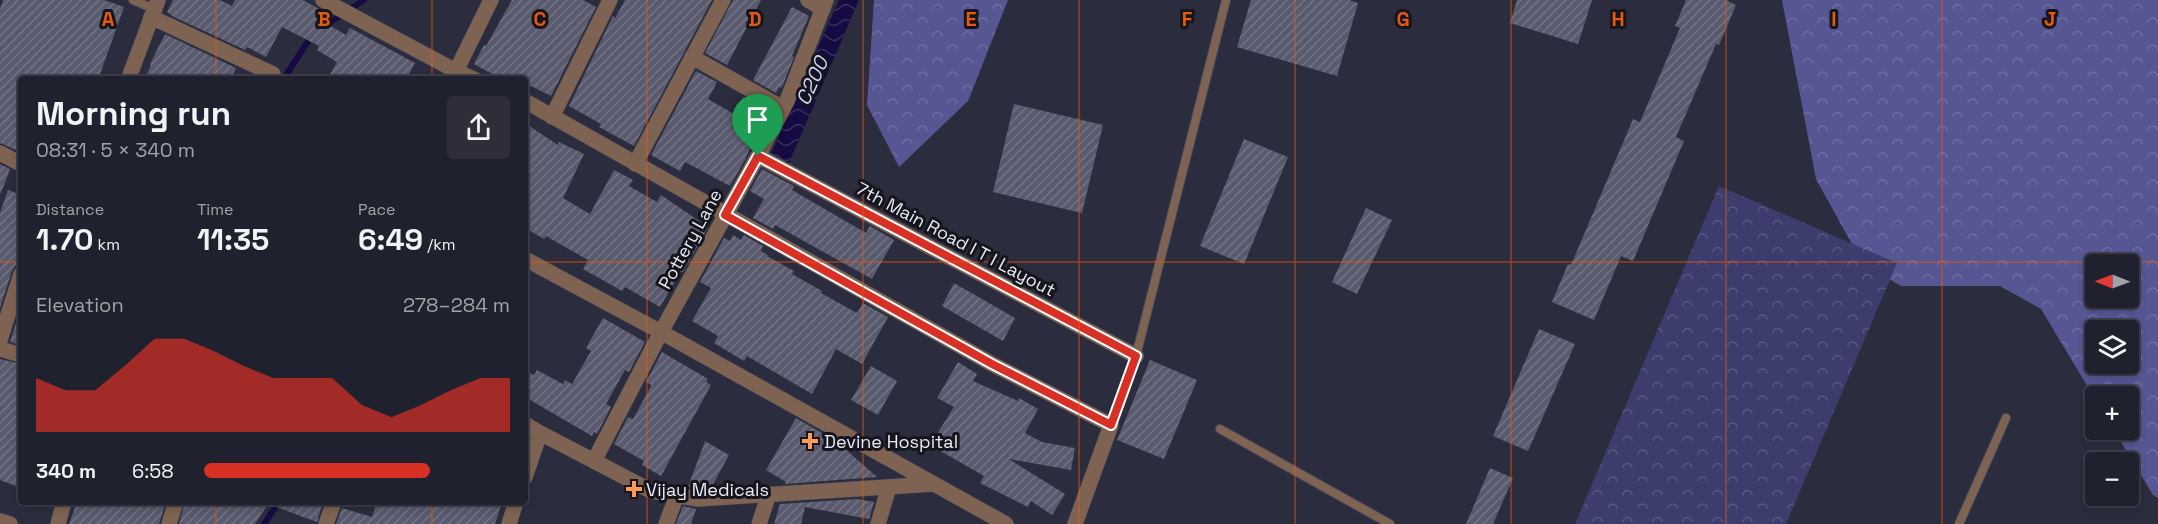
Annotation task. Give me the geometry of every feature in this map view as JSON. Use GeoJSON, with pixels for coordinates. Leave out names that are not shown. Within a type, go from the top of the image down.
{"type":"FeatureCollection","features":[{"type":"Feature","properties":{"kind":"street"},"geometry":{"type":"LineString","coordinates":[[456,71],[491,0]]}},
{"type":"Feature","properties":{"kind":"street"},"geometry":{"type":"LineString","coordinates":[[552,117],[610,0]]}},
{"type":"Feature","properties":{"kind":"street"},"geometry":{"type":"LineString","coordinates":[[635,164],[723,0]]}},
{"type":"Feature","properties":{"kind":"street"},"geometry":{"type":"LineString","coordinates":[[808,0],[825,4]]}},
{"type":"Feature","properties":{"kind":"street"},"geometry":{"type":"LineString","coordinates":[[330,4],[467,76]]}},
{"type":"Feature","properties":{"kind":"street","name":"Pottery Lane"},"geometry":{"type":"LineString","coordinates":[[594,461],[661,332],[783,108],[825,4]]}},
{"type":"Feature","properties":{"kind":"street"},"geometry":{"type":"LineString","coordinates":[[129,76],[154,9],[273,74]]}},
{"type":"Feature","properties":{"kind":"street"},"geometry":{"type":"LineString","coordinates":[[692,57],[783,108]]}},
{"type":"Feature","properties":{"kind":"street"},"geometry":{"type":"LineString","coordinates":[[528,103],[992,364],[1111,425],[1075,524]]}},
{"type":"Feature","properties":{"kind":"street"},"geometry":{"type":"LineString","coordinates":[[0,153],[18,162]]}},
{"type":"Feature","properties":{"kind":"street","name":"7th Main Road I T I Layout"},"geometry":{"type":"LineString","coordinates":[[758,156],[1136,356]]}},
{"type":"Feature","properties":{"kind":"street"},"geometry":{"type":"LineString","coordinates":[[528,262],[661,332],[934,484],[997,522]]}},
{"type":"Feature","properties":{"kind":"street"},"geometry":{"type":"LineString","coordinates":[[0,340],[18,283]]}},
{"type":"Feature","properties":{"kind":"street"},"geometry":{"type":"LineString","coordinates":[[0,349],[18,354]]}},
{"type":"Feature","properties":{"kind":"street"},"geometry":{"type":"LineString","coordinates":[[528,426],[651,491],[698,499],[934,484]]}},
{"type":"Feature","properties":{"kind":"street"},"geometry":{"type":"LineString","coordinates":[[528,468],[540,433]]}},
{"type":"Feature","properties":{"kind":"street"},"geometry":{"type":"LineString","coordinates":[[878,524],[888,487]]}},
{"type":"Feature","properties":{"kind":"street"},"geometry":{"type":"LineString","coordinates":[[759,524],[769,494]]}},
{"type":"Feature","properties":{"kind":"street"},"geometry":{"type":"LineString","coordinates":[[666,524],[677,495]]}},
{"type":"Feature","properties":{"kind":"street"},"geometry":{"type":"LineString","coordinates":[[58,524],[63,505]]}},
{"type":"Feature","properties":{"kind":"street"},"geometry":{"type":"LineString","coordinates":[[169,524],[175,505]]}},
{"type":"Feature","properties":{"kind":"street"},"geometry":{"type":"LineString","coordinates":[[326,524],[333,505]]}},
{"type":"Feature","properties":{"kind":"street"},"geometry":{"type":"LineString","coordinates":[[509,524],[515,505]]}},
{"type":"Feature","properties":{"kind":"street"},"geometry":{"type":"LineString","coordinates":[[0,521],[10,524]]}},
{"type":"Feature","properties":{"kind":"lane"},"geometry":{"type":"LineString","coordinates":[[133,0],[154,9]]}},
{"type":"Feature","properties":{"kind":"lane"},"geometry":{"type":"LineString","coordinates":[[1111,425],[1136,356],[1226,0]]}},
{"type":"Feature","properties":{"kind":"lane"},"geometry":{"type":"LineString","coordinates":[[1959,524],[2006,418]]}},
{"type":"Feature","properties":{"kind":"lane"},"geometry":{"type":"LineString","coordinates":[[1220,429],[1390,524]]}},
{"type":"Feature","properties":{"kind":"green space"},"geometry":{"type":"Polygon","coordinates":[[[874,0],[1008,0],[968,101],[899,167],[867,105],[874,0]]]}},
{"type":"Feature","properties":{"kind":"green space"},"geometry":{"type":"Polygon","coordinates":[[[1782,0],[2158,0],[2158,498],[2153,495],[2139,472],[2139,452],[2127,452],[2120,440],[2139,440],[2139,386],[2087,386],[2041,309],[2000,286],[1901,286],[1863,264],[1816,179],[1782,0]]]}},
{"type":"Feature","properties":{"kind":"green space"},"geometry":{"type":"Polygon","coordinates":[[[1719,186],[1897,263],[1786,524],[1575,524],[1719,186]]]}},
{"type":"Feature","properties":{"kind":"water"},"geometry":{"type":"Polygon","coordinates":[[[839,0],[859,0],[789,163],[771,154],[839,0]]]}},
{"type":"Feature","properties":{"kind":"building"},"geometry":{"type":"Polygon","coordinates":[[[3,0],[104,0],[124,7],[99,76],[18,76],[18,151],[0,143],[0,9],[3,0]]]}},
{"type":"Feature","properties":{"kind":"building"},"geometry":{"type":"Polygon","coordinates":[[[173,0],[220,0],[232,6],[235,0],[303,0],[319,9],[315,17],[346,35],[350,28],[415,63],[408,76],[329,76],[337,62],[317,50],[319,46],[282,27],[266,57],[247,47],[245,50],[167,12],[173,0]]]}},
{"type":"Feature","properties":{"kind":"building"},"geometry":{"type":"Polygon","coordinates":[[[512,0],[583,0],[596,7],[551,96],[528,84],[528,76],[507,74],[496,76],[474,64],[484,45],[486,46],[512,0]]]}},
{"type":"Feature","properties":{"kind":"building"},"geometry":{"type":"Polygon","coordinates":[[[625,0],[712,0],[634,146],[599,127],[601,124],[569,106],[613,16],[615,18],[625,0]]]}},
{"type":"Feature","properties":{"kind":"building"},"geometry":{"type":"Polygon","coordinates":[[[733,0],[761,0],[727,65],[705,53],[733,0]]]}},
{"type":"Feature","properties":{"kind":"building"},"geometry":{"type":"Polygon","coordinates":[[[1251,0],[1349,0],[1358,3],[1337,76],[1237,47],[1251,0]]]}},
{"type":"Feature","properties":{"kind":"building"},"geometry":{"type":"Polygon","coordinates":[[[1517,0],[1592,0],[1578,44],[1510,23],[1517,0]]]}},
{"type":"Feature","properties":{"kind":"building"},"geometry":{"type":"Polygon","coordinates":[[[1686,0],[1726,0],[1736,5],[1719,45],[1716,44],[1676,137],[1684,141],[1633,261],[1621,256],[1594,320],[1552,302],[1568,264],[1571,265],[1633,119],[1640,122],[1680,28],[1675,26],[1686,0]]]}},
{"type":"Feature","properties":{"kind":"building"},"geometry":{"type":"Polygon","coordinates":[[[792,7],[809,16],[792,56],[794,57],[783,85],[776,93],[753,80],[792,7]]]}},
{"type":"Feature","properties":{"kind":"building"},"geometry":{"type":"Polygon","coordinates":[[[165,34],[236,68],[232,76],[146,76],[165,34]]]}},
{"type":"Feature","properties":{"kind":"building"},"geometry":{"type":"Polygon","coordinates":[[[696,71],[717,82],[708,99],[734,114],[743,97],[767,110],[747,146],[750,148],[746,158],[730,186],[685,162],[680,171],[651,155],[696,71]]]}},
{"type":"Feature","properties":{"kind":"building"},"geometry":{"type":"Polygon","coordinates":[[[1014,104],[1103,125],[1082,213],[993,192],[1014,104]]]}},
{"type":"Feature","properties":{"kind":"building"},"geometry":{"type":"Polygon","coordinates":[[[528,125],[558,145],[559,142],[584,154],[563,198],[590,214],[614,170],[633,180],[629,186],[657,202],[661,195],[708,227],[660,307],[625,287],[622,291],[583,269],[588,260],[546,236],[544,239],[528,230],[528,125]]]}},
{"type":"Feature","properties":{"kind":"building"},"geometry":{"type":"Polygon","coordinates":[[[1244,139],[1288,157],[1244,264],[1200,246],[1244,139]]]}},
{"type":"Feature","properties":{"kind":"building"},"geometry":{"type":"Polygon","coordinates":[[[0,164],[10,169],[1,193],[0,193],[0,164]]]}},
{"type":"Feature","properties":{"kind":"building"},"geometry":{"type":"Polygon","coordinates":[[[762,169],[794,186],[792,190],[866,233],[870,226],[894,240],[872,279],[775,225],[773,229],[753,218],[764,199],[750,191],[762,169]]]}},
{"type":"Feature","properties":{"kind":"building"},"geometry":{"type":"Polygon","coordinates":[[[8,190],[18,194],[18,265],[12,271],[0,308],[0,213],[8,190]]]}},
{"type":"Feature","properties":{"kind":"building"},"geometry":{"type":"Polygon","coordinates":[[[1366,208],[1392,220],[1357,294],[1332,282],[1366,208]]]}},
{"type":"Feature","properties":{"kind":"building"},"geometry":{"type":"Polygon","coordinates":[[[733,235],[741,240],[744,235],[763,246],[761,251],[794,271],[792,274],[857,313],[863,303],[888,317],[862,364],[836,349],[812,394],[747,356],[744,361],[714,343],[718,336],[692,321],[711,288],[700,282],[724,238],[730,241],[733,235]]]}},
{"type":"Feature","properties":{"kind":"building"},"geometry":{"type":"Polygon","coordinates":[[[954,283],[1015,318],[1003,341],[942,306],[954,283]]]}},
{"type":"Feature","properties":{"kind":"building"},"geometry":{"type":"Polygon","coordinates":[[[18,316],[18,344],[10,342],[18,316]]]}},
{"type":"Feature","properties":{"kind":"building"},"geometry":{"type":"Polygon","coordinates":[[[603,318],[645,342],[629,372],[625,370],[606,404],[611,407],[597,434],[594,432],[592,436],[528,399],[528,372],[534,375],[537,370],[563,384],[565,380],[572,384],[591,351],[586,348],[603,318]]]}},
{"type":"Feature","properties":{"kind":"building"},"geometry":{"type":"Polygon","coordinates":[[[1539,329],[1575,344],[1528,451],[1493,436],[1539,329]]]}},
{"type":"Feature","properties":{"kind":"building"},"geometry":{"type":"Polygon","coordinates":[[[662,352],[708,379],[706,382],[711,385],[661,476],[642,465],[644,461],[614,444],[628,417],[633,419],[650,388],[651,385],[646,382],[662,352]]]}},
{"type":"Feature","properties":{"kind":"building"},"geometry":{"type":"Polygon","coordinates":[[[0,359],[18,363],[18,487],[0,480],[0,359]]]}},
{"type":"Feature","properties":{"kind":"building"},"geometry":{"type":"Polygon","coordinates":[[[1150,360],[1197,380],[1164,459],[1117,440],[1150,360]]]}},
{"type":"Feature","properties":{"kind":"building"},"geometry":{"type":"Polygon","coordinates":[[[958,362],[977,374],[973,381],[1018,401],[1019,398],[1038,409],[1025,433],[1042,442],[1075,448],[1071,470],[1009,459],[1065,494],[1052,515],[1031,501],[1028,507],[980,483],[984,476],[930,445],[954,407],[937,398],[958,362]]]}},
{"type":"Feature","properties":{"kind":"building"},"geometry":{"type":"Polygon","coordinates":[[[871,366],[897,381],[878,415],[851,400],[871,366]]]}},
{"type":"Feature","properties":{"kind":"building"},"geometry":{"type":"Polygon","coordinates":[[[796,418],[836,441],[877,477],[785,484],[786,482],[766,470],[796,418]]]}},
{"type":"Feature","properties":{"kind":"building"},"geometry":{"type":"Polygon","coordinates":[[[705,441],[729,455],[711,488],[705,485],[704,489],[688,487],[705,441]]]}},
{"type":"Feature","properties":{"kind":"building"},"geometry":{"type":"Polygon","coordinates":[[[1490,468],[1513,478],[1493,524],[1466,524],[1490,468]]]}},
{"type":"Feature","properties":{"kind":"building"},"geometry":{"type":"Polygon","coordinates":[[[857,499],[874,502],[869,519],[805,507],[801,524],[774,524],[780,504],[857,499]]]}},
{"type":"Feature","properties":{"kind":"building"},"geometry":{"type":"Polygon","coordinates":[[[76,505],[165,505],[159,524],[69,524],[76,505]]]}},
{"type":"Feature","properties":{"kind":"building"},"geometry":{"type":"Polygon","coordinates":[[[184,505],[267,505],[255,524],[179,524],[184,505]]]}},
{"type":"Feature","properties":{"kind":"building"},"geometry":{"type":"Polygon","coordinates":[[[271,505],[322,505],[317,522],[271,505]]]}},
{"type":"Feature","properties":{"kind":"building"},"geometry":{"type":"Polygon","coordinates":[[[376,505],[501,505],[495,524],[336,524],[342,508],[372,517],[376,505]]]}},
{"type":"Feature","properties":{"kind":"building"},"geometry":{"type":"Polygon","coordinates":[[[683,506],[696,509],[691,524],[676,524],[683,506]]]}},
{"type":"Feature","properties":{"kind":"waterway","name":"C200"},"geometry":{"type":"LineString","coordinates":[[323,27],[364,0]]}},
{"type":"Feature","properties":{"kind":"waterway","name":"C200"},"geometry":{"type":"LineString","coordinates":[[286,76],[312,35]]}},
{"type":"Feature","properties":{"kind":"waterway","name":"C200"},"geometry":{"type":"LineString","coordinates":[[264,524],[277,505]]}},
{"type":"Feature","properties":{"kind":"place","name":"Devine Hospital"},"geometry":{"type":"Point","coordinates":[810,441]}},
{"type":"Feature","properties":{"kind":"place","name":"Vijay Medicals"},"geometry":{"type":"Point","coordinates":[634,489]}},
{"type":"Feature","properties":{"kind":"route"},"geometry":{"type":"LineString","coordinates":[[758,156],[1136,356],[1111,425],[992,364],[725,215],[758,156]]}}]}
